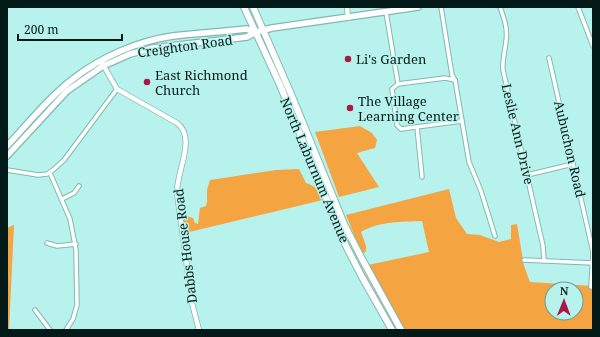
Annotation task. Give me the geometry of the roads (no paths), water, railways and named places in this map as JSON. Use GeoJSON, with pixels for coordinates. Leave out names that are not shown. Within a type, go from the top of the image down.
{"type":"FeatureCollection","features":[{"type":"Feature","properties":{"kind":"main road","name":"North Laburnum Avenue"},"geometry":{"type":"LineString","coordinates":[[244,7],[256,32],[345,244],[392,330]]}},
{"type":"Feature","properties":{"kind":"main road","name":"North Laburnum Avenue"},"geometry":{"type":"LineString","coordinates":[[253,7],[294,101],[344,224],[401,330]]}},
{"type":"Feature","properties":{"kind":"main road","name":"Creighton Road"},"geometry":{"type":"LineString","coordinates":[[7,156],[67,91],[102,64],[147,49],[247,37],[264,30],[418,7]]}},
{"type":"Feature","properties":{"kind":"main road","name":"Creighton Road"},"geometry":{"type":"LineString","coordinates":[[7,146],[73,78],[141,44],[165,38],[246,30],[256,32]]}},
{"type":"Feature","properties":{"kind":"street"},"geometry":{"type":"LineString","coordinates":[[347,7],[348,18]]}},
{"type":"Feature","properties":{"kind":"street"},"geometry":{"type":"LineString","coordinates":[[441,7],[452,75],[455,80],[469,162],[481,191],[495,236]]}},
{"type":"Feature","properties":{"kind":"street","name":"Leslie Ann Drive"},"geometry":{"type":"LineString","coordinates":[[500,7],[506,29],[503,70],[543,246],[544,261]]}},
{"type":"Feature","properties":{"kind":"street"},"geometry":{"type":"LineString","coordinates":[[578,7],[593,46]]}},
{"type":"Feature","properties":{"kind":"street"},"geometry":{"type":"LineString","coordinates":[[386,12],[398,84]]}},
{"type":"Feature","properties":{"kind":"street","name":"Aubuchon Road"},"geometry":{"type":"LineString","coordinates":[[550,58],[592,252],[593,263],[591,287]]}},
{"type":"Feature","properties":{"kind":"street"},"geometry":{"type":"LineString","coordinates":[[7,170],[33,175],[50,172],[64,160],[117,89],[102,64]]}},
{"type":"Feature","properties":{"kind":"street"},"geometry":{"type":"LineString","coordinates":[[455,80],[445,78],[398,84],[392,89],[398,125],[401,129],[462,121]]}},
{"type":"Feature","properties":{"kind":"street","name":"Dabbs House Road"},"geometry":{"type":"LineString","coordinates":[[117,89],[177,123],[181,126],[185,133],[186,144],[178,180],[177,193],[192,303],[199,330]]}},
{"type":"Feature","properties":{"kind":"street"},"geometry":{"type":"LineString","coordinates":[[416,127],[422,177]]}},
{"type":"Feature","properties":{"kind":"street"},"geometry":{"type":"LineString","coordinates":[[527,175],[573,164]]}},
{"type":"Feature","properties":{"kind":"street"},"geometry":{"type":"LineString","coordinates":[[50,172],[70,219],[76,244],[77,305],[73,319],[66,330]]}},
{"type":"Feature","properties":{"kind":"street"},"geometry":{"type":"LineString","coordinates":[[62,199],[74,193],[79,186]]}},
{"type":"Feature","properties":{"kind":"street"},"geometry":{"type":"LineString","coordinates":[[47,243],[57,246],[76,244]]}},
{"type":"Feature","properties":{"kind":"street"},"geometry":{"type":"LineString","coordinates":[[524,260],[593,263]]}},
{"type":"Feature","properties":{"kind":"street"},"geometry":{"type":"LineString","coordinates":[[35,310],[50,330]]}},
{"type":"Feature","properties":{"kind":"place","name":"Li's Garden"},"geometry":{"type":"Point","coordinates":[348,59]}},
{"type":"Feature","properties":{"kind":"place","name":"East Richmond Church"},"geometry":{"type":"Point","coordinates":[147,82]}},
{"type":"Feature","properties":{"kind":"place","name":"The Village Learning Center"},"geometry":{"type":"Point","coordinates":[350,108]}}]}
